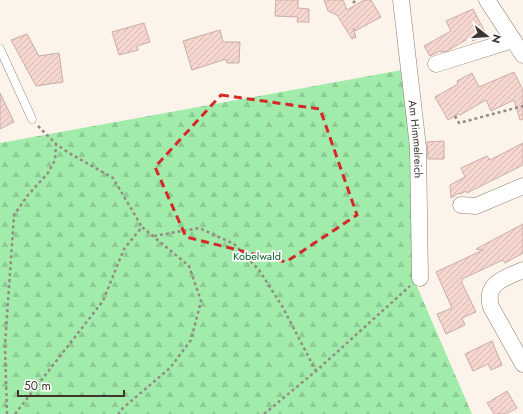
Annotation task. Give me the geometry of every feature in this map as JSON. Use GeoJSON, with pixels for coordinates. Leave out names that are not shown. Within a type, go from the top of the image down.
{"type":"FeatureCollection","features":[{"type":"Feature","properties":{"kind":"street","name":"Am Himmelreich"},"geometry":{"type":"LineString","coordinates":[[401,0],[418,147],[420,278]]}},
{"type":"Feature","properties":{"kind":"street"},"geometry":{"type":"LineString","coordinates":[[487,0],[523,55]]}},
{"type":"Feature","properties":{"kind":"street"},"geometry":{"type":"LineString","coordinates":[[436,64],[513,40]]}},
{"type":"Feature","properties":{"kind":"street"},"geometry":{"type":"LineString","coordinates":[[461,205],[476,206],[523,186]]}},
{"type":"Feature","properties":{"kind":"street"},"geometry":{"type":"LineString","coordinates":[[523,270],[498,281],[492,286],[489,300],[491,307],[523,364]]}},
{"type":"Feature","properties":{"kind":"lane"},"geometry":{"type":"LineString","coordinates":[[0,49],[32,119]]}},
{"type":"Feature","properties":{"kind":"path"},"geometry":{"type":"LineString","coordinates":[[352,3],[356,0]]}},
{"type":"Feature","properties":{"kind":"path"},"geometry":{"type":"LineString","coordinates":[[455,116],[459,123],[523,106]]}},
{"type":"Feature","properties":{"kind":"path"},"geometry":{"type":"LineString","coordinates":[[32,119],[56,144],[69,154],[113,178],[142,227],[189,266],[201,301],[191,340],[187,346],[170,368],[118,414]]}},
{"type":"Feature","properties":{"kind":"path"},"geometry":{"type":"LineString","coordinates":[[7,414],[5,345],[14,215],[28,195],[48,173],[55,160],[56,144]]}},
{"type":"Feature","properties":{"kind":"path"},"geometry":{"type":"LineString","coordinates":[[14,414],[103,300],[124,249],[142,227]]}},
{"type":"Feature","properties":{"kind":"path"},"geometry":{"type":"LineString","coordinates":[[154,236],[199,228],[234,244],[259,270],[282,306],[316,371]]}},
{"type":"Feature","properties":{"kind":"path"},"geometry":{"type":"LineString","coordinates":[[264,414],[316,371],[420,278]]}},
{"type":"Feature","properties":{"kind":"highlighted area"},"geometry":{"type":"Polygon","coordinates":[[[221,95],[320,109],[357,215],[286,262],[186,237],[155,167],[221,95]]]}},
{"type":"Feature","properties":{"kind":"green space","name":"Kobelwald"},"geometry":{"type":"Polygon","coordinates":[[[402,70],[413,150],[415,282],[472,414],[0,414],[0,143],[402,70]]]}},
{"type":"Feature","properties":{"kind":"building"},"geometry":{"type":"Polygon","coordinates":[[[276,0],[298,0],[298,8],[309,9],[309,22],[297,22],[298,17],[275,16],[276,0]]]}},
{"type":"Feature","properties":{"kind":"building"},"geometry":{"type":"Polygon","coordinates":[[[324,0],[343,0],[347,10],[364,0],[371,0],[381,17],[355,31],[353,28],[356,37],[352,39],[337,15],[328,11],[324,0]]]}},
{"type":"Feature","properties":{"kind":"building"},"geometry":{"type":"Polygon","coordinates":[[[473,9],[486,34],[473,41],[471,37],[447,51],[440,51],[430,56],[424,46],[451,31],[446,21],[473,9]]]}},
{"type":"Feature","properties":{"kind":"building"},"geometry":{"type":"Polygon","coordinates":[[[144,23],[150,42],[137,46],[138,50],[119,55],[112,32],[144,23]]]}},
{"type":"Feature","properties":{"kind":"building"},"geometry":{"type":"Polygon","coordinates":[[[220,30],[223,42],[240,42],[239,63],[227,63],[226,59],[192,70],[183,41],[220,30]]]}},
{"type":"Feature","properties":{"kind":"building"},"geometry":{"type":"Polygon","coordinates":[[[27,34],[39,56],[59,53],[63,82],[36,86],[11,40],[27,34]]]}},
{"type":"Feature","properties":{"kind":"building"},"geometry":{"type":"Polygon","coordinates":[[[514,72],[523,90],[523,119],[520,120],[514,100],[491,111],[486,100],[448,120],[435,97],[458,84],[457,81],[472,73],[479,87],[514,72]]]}},
{"type":"Feature","properties":{"kind":"building"},"geometry":{"type":"Polygon","coordinates":[[[0,93],[14,122],[0,129],[0,93]]]}},
{"type":"Feature","properties":{"kind":"building"},"geometry":{"type":"Polygon","coordinates":[[[444,141],[444,159],[428,159],[427,142],[444,141]]]}},
{"type":"Feature","properties":{"kind":"building"},"geometry":{"type":"Polygon","coordinates":[[[523,143],[523,165],[467,193],[466,191],[460,194],[459,193],[451,198],[450,185],[465,177],[461,168],[487,156],[490,160],[523,143]]]}},
{"type":"Feature","properties":{"kind":"building"},"geometry":{"type":"Polygon","coordinates":[[[523,224],[523,253],[505,263],[503,260],[462,279],[462,283],[476,312],[462,318],[465,325],[446,334],[437,314],[452,308],[436,272],[483,250],[476,249],[523,224]]]}},
{"type":"Feature","properties":{"kind":"building"},"geometry":{"type":"Polygon","coordinates":[[[492,341],[502,365],[491,370],[488,364],[473,371],[465,354],[492,341]]]}},
{"type":"Feature","properties":{"kind":"building"},"geometry":{"type":"Polygon","coordinates":[[[507,391],[517,408],[506,414],[494,414],[487,403],[507,391]]]}}]}
